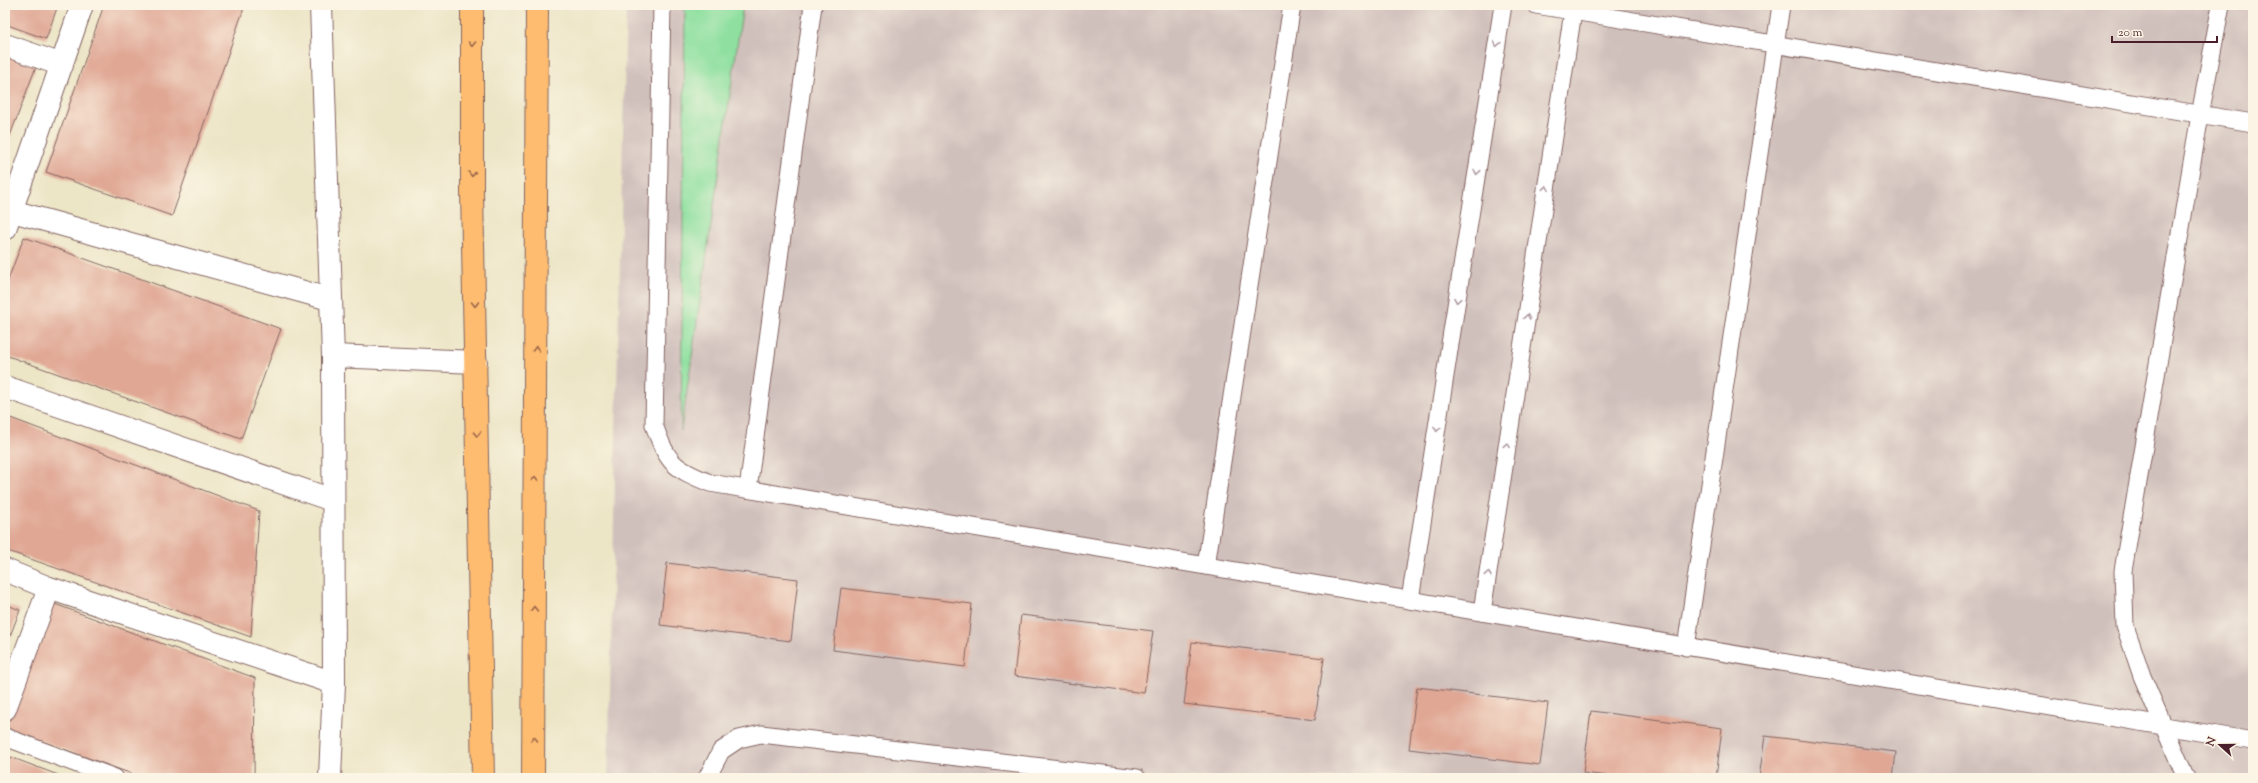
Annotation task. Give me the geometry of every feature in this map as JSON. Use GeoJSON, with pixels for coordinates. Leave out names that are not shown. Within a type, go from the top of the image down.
{"type":"FeatureCollection","features":[{"type":"Feature","properties":{"kind":"highway"},"geometry":{"type":"LineString","coordinates":[[472,5],[472,190],[483,778]]}},
{"type":"Feature","properties":{"kind":"highway"},"geometry":{"type":"LineString","coordinates":[[533,778],[537,5]]}},
{"type":"Feature","properties":{"kind":"street"},"geometry":{"type":"LineString","coordinates":[[82,5],[7,217],[329,299]]}},
{"type":"Feature","properties":{"kind":"street"},"geometry":{"type":"LineString","coordinates":[[321,5],[329,299],[333,356],[332,500],[334,683],[330,778]]}},
{"type":"Feature","properties":{"kind":"street"},"geometry":{"type":"LineString","coordinates":[[5,45],[62,65]]}},
{"type":"Feature","properties":{"kind":"street"},"geometry":{"type":"LineString","coordinates":[[333,356],[476,362]]}},
{"type":"Feature","properties":{"kind":"street"},"geometry":{"type":"LineString","coordinates":[[5,387],[332,500]]}},
{"type":"Feature","properties":{"kind":"street"},"geometry":{"type":"LineString","coordinates":[[5,570],[49,588],[334,683]]}},
{"type":"Feature","properties":{"kind":"street"},"geometry":{"type":"LineString","coordinates":[[5,709],[49,588]]}},
{"type":"Feature","properties":{"kind":"lane"},"geometry":{"type":"LineString","coordinates":[[662,5],[654,425],[665,454],[685,473],[710,483],[2253,741]]}},
{"type":"Feature","properties":{"kind":"lane"},"geometry":{"type":"LineString","coordinates":[[748,489],[814,5]]}},
{"type":"Feature","properties":{"kind":"lane"},"geometry":{"type":"LineString","coordinates":[[1206,566],[1292,5]]}},
{"type":"Feature","properties":{"kind":"lane"},"geometry":{"type":"LineString","coordinates":[[1410,600],[1503,5]]}},
{"type":"Feature","properties":{"kind":"lane"},"geometry":{"type":"LineString","coordinates":[[1536,5],[1573,8],[1775,45],[2253,123]]}},
{"type":"Feature","properties":{"kind":"lane"},"geometry":{"type":"LineString","coordinates":[[1686,646],[1781,5]]}},
{"type":"Feature","properties":{"kind":"lane"},"geometry":{"type":"LineString","coordinates":[[2186,778],[2165,726],[2142,676],[2125,626],[2123,571],[2200,114],[2221,5]]}},
{"type":"Feature","properties":{"kind":"lane"},"geometry":{"type":"LineString","coordinates":[[1482,612],[1573,8]]}},
{"type":"Feature","properties":{"kind":"lane"},"geometry":{"type":"LineString","coordinates":[[707,778],[722,751],[739,739],[761,734],[1137,778]]}},
{"type":"Feature","properties":{"kind":"lane"},"geometry":{"type":"LineString","coordinates":[[5,737],[115,778]]}},
{"type":"Feature","properties":{"kind":"shaded area"},"geometry":{"type":"Polygon","coordinates":[[[626,5],[2253,5],[2253,778],[608,778],[626,5]]]}},
{"type":"Feature","properties":{"kind":"green space"},"geometry":{"type":"Polygon","coordinates":[[[685,5],[743,5],[681,431],[685,5]]]}},
{"type":"Feature","properties":{"kind":"building"},"geometry":{"type":"Polygon","coordinates":[[[5,5],[58,5],[46,39],[5,24],[5,5]]]}},
{"type":"Feature","properties":{"kind":"building"},"geometry":{"type":"Polygon","coordinates":[[[104,5],[245,5],[172,216],[46,172],[104,5]]]}},
{"type":"Feature","properties":{"kind":"building"},"geometry":{"type":"Polygon","coordinates":[[[5,52],[37,64],[5,149],[5,52]]]}},
{"type":"Feature","properties":{"kind":"building"},"geometry":{"type":"Polygon","coordinates":[[[24,237],[281,329],[241,439],[5,355],[5,288],[24,237]]]}},
{"type":"Feature","properties":{"kind":"building"},"geometry":{"type":"Polygon","coordinates":[[[5,416],[259,511],[251,637],[5,550],[5,416]]]}},
{"type":"Feature","properties":{"kind":"building"},"geometry":{"type":"Polygon","coordinates":[[[667,563],[798,579],[791,641],[660,625],[667,563]]]}},
{"type":"Feature","properties":{"kind":"building"},"geometry":{"type":"Polygon","coordinates":[[[841,588],[972,604],[965,667],[833,650],[841,588]]]}},
{"type":"Feature","properties":{"kind":"building"},"geometry":{"type":"Polygon","coordinates":[[[52,603],[255,678],[254,778],[143,778],[6,728],[52,603]]]}},
{"type":"Feature","properties":{"kind":"building"},"geometry":{"type":"Polygon","coordinates":[[[5,604],[20,610],[5,649],[5,604]]]}},
{"type":"Feature","properties":{"kind":"building"},"geometry":{"type":"Polygon","coordinates":[[[1021,615],[1153,631],[1144,693],[1014,676],[1021,615]]]}},
{"type":"Feature","properties":{"kind":"building"},"geometry":{"type":"Polygon","coordinates":[[[1192,642],[1324,658],[1315,720],[1184,704],[1192,642]]]}},
{"type":"Feature","properties":{"kind":"building"},"geometry":{"type":"Polygon","coordinates":[[[1417,687],[1548,703],[1540,765],[1409,749],[1417,687]]]}},
{"type":"Feature","properties":{"kind":"building"},"geometry":{"type":"Polygon","coordinates":[[[1591,711],[1722,728],[1716,778],[1625,778],[1583,773],[1591,711]]]}},
{"type":"Feature","properties":{"kind":"building"},"geometry":{"type":"Polygon","coordinates":[[[1765,736],[1896,752],[1893,778],[1759,778],[1765,736]]]}},
{"type":"Feature","properties":{"kind":"building"},"geometry":{"type":"Polygon","coordinates":[[[5,755],[66,778],[5,778],[5,755]]]}}]}
